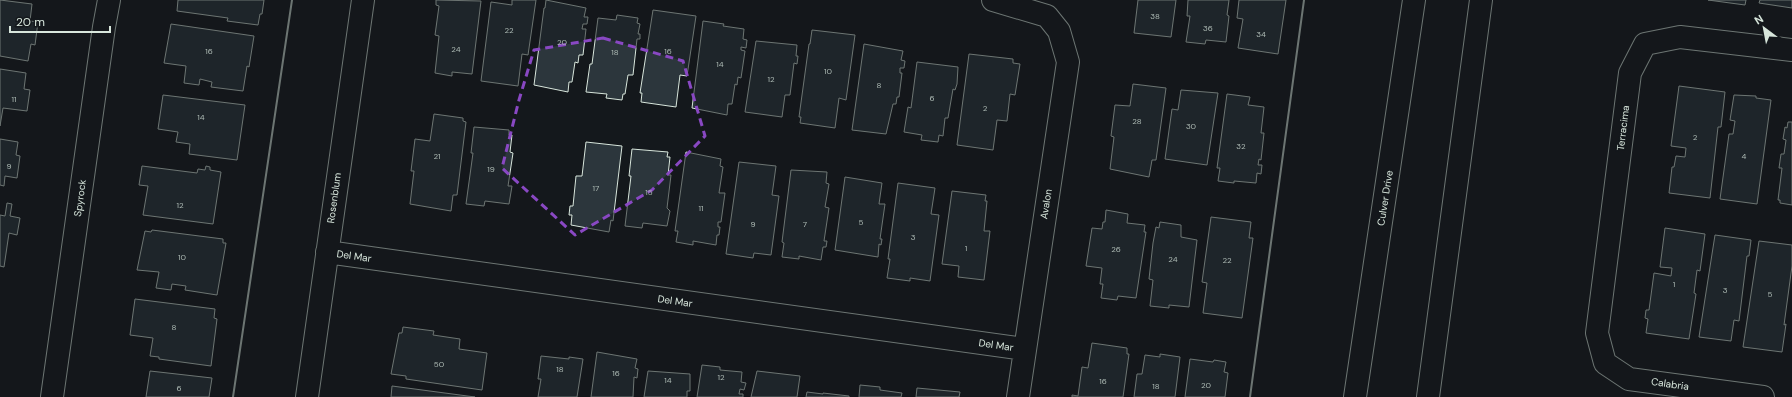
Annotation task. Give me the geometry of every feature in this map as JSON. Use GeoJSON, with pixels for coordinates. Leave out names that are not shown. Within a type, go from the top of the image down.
{"type":"FeatureCollection","features":[{"type":"Feature","properties":{"kind":"street","name":"Spyrock"},"geometry":{"type":"LineString","coordinates":[[52,397],[109,0]]}},
{"type":"Feature","properties":{"kind":"street","name":"Rosenblum"},"geometry":{"type":"LineString","coordinates":[[307,397],[363,0]]}},
{"type":"Feature","properties":{"kind":"street","name":"Avalon"},"geometry":{"type":"LineString","coordinates":[[993,0],[1047,16],[1059,31],[1068,62],[1018,397]]}},
{"type":"Feature","properties":{"kind":"street","name":"Culver Drive"},"geometry":{"type":"LineString","coordinates":[[1355,397],[1414,0]]}},
{"type":"Feature","properties":{"kind":"street"},"geometry":{"type":"LineString","coordinates":[[1428,397],[1481,0]]}},
{"type":"Feature","properties":{"kind":"street","name":"Terracima"},"geometry":{"type":"LineString","coordinates":[[1605,363],[1597,333],[1630,73],[1645,44],[1680,37],[1792,50]]}},
{"type":"Feature","properties":{"kind":"street","name":"Del Mar"},"geometry":{"type":"LineString","coordinates":[[327,252],[1024,349]]}},
{"type":"Feature","properties":{"kind":"street","name":"Calabria"},"geometry":{"type":"LineString","coordinates":[[1605,363],[1629,379],[1714,394],[1763,397]]}},
{"type":"Feature","properties":{"kind":"highlighted area"},"geometry":{"type":"Polygon","coordinates":[[[603,38],[683,61],[705,136],[652,190],[575,235],[502,168],[519,100],[534,50],[603,38]]]}},
{"type":"Feature","properties":{"kind":"building"},"geometry":{"type":"Polygon","coordinates":[[[0,0],[32,4],[30,21],[38,22],[35,45],[31,44],[28,61],[0,56],[0,0]]]}},
{"type":"Feature","properties":{"kind":"building"},"geometry":{"type":"Polygon","coordinates":[[[178,0],[264,0],[262,14],[260,14],[258,25],[227,21],[228,18],[177,11],[178,0]]]}},
{"type":"Feature","properties":{"kind":"building"},"geometry":{"type":"Polygon","coordinates":[[[436,0],[481,1],[472,74],[452,72],[452,76],[435,73],[439,36],[435,35],[439,6],[436,5],[436,0]]]}},
{"type":"Feature","properties":{"kind":"building"},"geometry":{"type":"Polygon","coordinates":[[[512,0],[536,0],[528,55],[522,54],[518,86],[481,81],[491,2],[512,5],[512,0]]]}},
{"type":"Feature","properties":{"kind":"building"},"geometry":{"type":"Polygon","coordinates":[[[546,0],[586,8],[584,17],[588,17],[587,24],[583,24],[582,29],[586,29],[583,55],[579,55],[578,63],[575,62],[572,82],[569,82],[568,92],[534,85],[546,0]]]}},
{"type":"Feature","properties":{"kind":"building"},"geometry":{"type":"Polygon","coordinates":[[[1138,0],[1176,0],[1171,37],[1134,33],[1138,0]]]}},
{"type":"Feature","properties":{"kind":"building"},"geometry":{"type":"Polygon","coordinates":[[[1188,0],[1229,0],[1226,42],[1206,40],[1205,44],[1186,42],[1190,16],[1187,16],[1188,0]]]}},
{"type":"Feature","properties":{"kind":"building"},"geometry":{"type":"Polygon","coordinates":[[[1239,0],[1286,0],[1278,54],[1238,48],[1243,19],[1237,18],[1239,0]]]}},
{"type":"Feature","properties":{"kind":"building"},"geometry":{"type":"Polygon","coordinates":[[[1708,0],[1746,0],[1745,5],[1708,0]]]}},
{"type":"Feature","properties":{"kind":"building"},"geometry":{"type":"Polygon","coordinates":[[[1760,0],[1792,0],[1792,8],[1759,3],[1760,0]]]}},
{"type":"Feature","properties":{"kind":"building"},"geometry":{"type":"Polygon","coordinates":[[[653,10],[696,16],[687,76],[680,75],[676,107],[641,102],[642,93],[640,93],[653,10]]]}},
{"type":"Feature","properties":{"kind":"building"},"geometry":{"type":"Polygon","coordinates":[[[617,15],[638,18],[637,23],[640,24],[638,34],[640,34],[640,39],[637,39],[633,75],[628,75],[625,94],[623,94],[622,100],[606,98],[607,94],[586,92],[590,64],[592,64],[598,18],[616,20],[617,15]]]}},
{"type":"Feature","properties":{"kind":"building"},"geometry":{"type":"Polygon","coordinates":[[[703,21],[744,29],[743,39],[747,40],[746,48],[741,47],[741,50],[745,51],[741,78],[738,77],[737,85],[735,84],[732,104],[728,104],[727,115],[692,108],[703,21]]]}},
{"type":"Feature","properties":{"kind":"building"},"geometry":{"type":"Polygon","coordinates":[[[171,24],[254,36],[243,91],[211,87],[212,82],[200,79],[199,85],[184,83],[186,66],[164,63],[171,24]]]}},
{"type":"Feature","properties":{"kind":"building"},"geometry":{"type":"Polygon","coordinates":[[[812,30],[855,35],[846,100],[839,98],[835,128],[800,123],[801,117],[799,117],[812,30]]]}},
{"type":"Feature","properties":{"kind":"building"},"geometry":{"type":"Polygon","coordinates":[[[756,41],[797,45],[797,64],[794,63],[790,95],[785,95],[782,117],[745,112],[756,41]]]}},
{"type":"Feature","properties":{"kind":"building"},"geometry":{"type":"Polygon","coordinates":[[[864,44],[903,51],[901,60],[905,61],[904,68],[900,68],[900,73],[902,73],[899,97],[897,97],[896,104],[893,104],[886,134],[852,130],[864,44]]]}},
{"type":"Feature","properties":{"kind":"building"},"geometry":{"type":"Polygon","coordinates":[[[969,54],[1013,59],[1013,63],[1020,64],[1015,95],[1010,94],[1007,121],[997,120],[993,150],[957,145],[969,54]]]}},
{"type":"Feature","properties":{"kind":"building"},"geometry":{"type":"Polygon","coordinates":[[[917,62],[958,67],[957,84],[955,90],[953,89],[948,118],[945,118],[943,136],[939,135],[938,142],[921,140],[922,135],[904,132],[908,107],[911,108],[917,62]]]}},
{"type":"Feature","properties":{"kind":"building"},"geometry":{"type":"Polygon","coordinates":[[[0,69],[26,73],[24,89],[30,90],[27,111],[3,108],[0,126],[0,69]]]}},
{"type":"Feature","properties":{"kind":"building"},"geometry":{"type":"Polygon","coordinates":[[[1133,84],[1166,88],[1156,160],[1152,160],[1149,177],[1110,169],[1114,137],[1111,136],[1115,105],[1130,106],[1133,84]]]}},
{"type":"Feature","properties":{"kind":"building"},"geometry":{"type":"Polygon","coordinates":[[[1679,86],[1725,92],[1721,127],[1718,127],[1710,198],[1669,193],[1672,167],[1674,167],[1676,156],[1685,157],[1686,148],[1671,146],[1679,86]]]}},
{"type":"Feature","properties":{"kind":"building"},"geometry":{"type":"Polygon","coordinates":[[[1181,90],[1218,93],[1207,165],[1165,159],[1172,109],[1178,110],[1181,90]]]}},
{"type":"Feature","properties":{"kind":"building"},"geometry":{"type":"Polygon","coordinates":[[[1227,94],[1250,97],[1248,105],[1264,107],[1261,133],[1264,133],[1261,160],[1259,159],[1258,165],[1262,165],[1261,174],[1257,173],[1256,183],[1218,181],[1220,168],[1217,168],[1227,94]]]}},
{"type":"Feature","properties":{"kind":"building"},"geometry":{"type":"Polygon","coordinates":[[[163,95],[245,105],[237,160],[189,154],[190,144],[176,142],[178,132],[158,129],[163,95]]]}},
{"type":"Feature","properties":{"kind":"building"},"geometry":{"type":"Polygon","coordinates":[[[1734,95],[1756,96],[1756,98],[1771,100],[1757,204],[1720,199],[1729,134],[1733,134],[1735,121],[1730,120],[1734,95]]]}},
{"type":"Feature","properties":{"kind":"building"},"geometry":{"type":"Polygon","coordinates":[[[434,114],[463,118],[463,121],[466,122],[457,195],[453,195],[451,211],[410,204],[414,171],[411,171],[415,139],[430,141],[434,114]]]}},
{"type":"Feature","properties":{"kind":"building"},"geometry":{"type":"Polygon","coordinates":[[[1788,122],[1792,122],[1792,205],[1780,203],[1780,200],[1778,200],[1782,168],[1779,168],[1781,154],[1784,154],[1786,140],[1783,139],[1785,127],[1787,128],[1788,122]]]}},
{"type":"Feature","properties":{"kind":"building"},"geometry":{"type":"Polygon","coordinates":[[[474,127],[509,130],[509,135],[512,135],[510,152],[513,153],[508,186],[512,186],[509,204],[485,201],[484,206],[466,204],[473,153],[471,153],[474,127]]]}},
{"type":"Feature","properties":{"kind":"building"},"geometry":{"type":"Polygon","coordinates":[[[0,139],[18,142],[16,155],[20,156],[17,178],[5,176],[4,186],[0,185],[0,139]]]}},
{"type":"Feature","properties":{"kind":"building"},"geometry":{"type":"Polygon","coordinates":[[[586,142],[622,146],[613,221],[611,220],[609,232],[571,225],[572,215],[569,215],[570,206],[573,206],[576,176],[582,176],[586,142]]]}},
{"type":"Feature","properties":{"kind":"building"},"geometry":{"type":"Polygon","coordinates":[[[632,149],[668,152],[667,157],[670,157],[668,175],[671,175],[667,208],[670,211],[667,226],[643,223],[642,228],[625,226],[631,176],[629,176],[632,149]]]}},
{"type":"Feature","properties":{"kind":"building"},"geometry":{"type":"Polygon","coordinates":[[[686,152],[721,159],[720,166],[723,167],[719,193],[725,193],[721,222],[718,222],[718,227],[720,227],[716,245],[693,241],[693,245],[676,242],[678,231],[675,231],[686,152]]]}},
{"type":"Feature","properties":{"kind":"building"},"geometry":{"type":"Polygon","coordinates":[[[739,162],[776,166],[772,195],[779,196],[771,255],[754,253],[753,258],[726,254],[739,162]]]}},
{"type":"Feature","properties":{"kind":"building"},"geometry":{"type":"Polygon","coordinates":[[[142,166],[197,173],[198,169],[205,170],[206,166],[210,167],[210,170],[221,172],[213,224],[143,215],[148,186],[139,185],[142,166]]]}},
{"type":"Feature","properties":{"kind":"building"},"geometry":{"type":"Polygon","coordinates":[[[791,170],[827,172],[826,183],[829,184],[825,207],[829,208],[824,241],[827,241],[826,247],[823,247],[821,260],[799,256],[799,259],[782,257],[784,243],[782,242],[791,170]]]}},
{"type":"Feature","properties":{"kind":"building"},"geometry":{"type":"Polygon","coordinates":[[[845,177],[882,183],[879,204],[885,204],[880,239],[882,239],[881,245],[879,244],[878,257],[835,250],[845,177]]]}},
{"type":"Feature","properties":{"kind":"building"},"geometry":{"type":"Polygon","coordinates":[[[898,183],[935,188],[931,214],[939,215],[930,281],[910,278],[910,281],[887,278],[898,183]]]}},
{"type":"Feature","properties":{"kind":"building"},"geometry":{"type":"Polygon","coordinates":[[[952,191],[986,195],[985,201],[987,201],[984,231],[990,231],[984,280],[958,277],[959,266],[942,264],[952,191]]]}},
{"type":"Feature","properties":{"kind":"building"},"geometry":{"type":"Polygon","coordinates":[[[7,203],[12,204],[10,216],[20,218],[17,235],[9,233],[4,267],[0,266],[0,215],[5,216],[7,203]]]}},
{"type":"Feature","properties":{"kind":"building"},"geometry":{"type":"Polygon","coordinates":[[[1106,210],[1128,214],[1127,223],[1145,225],[1144,232],[1146,232],[1136,298],[1118,296],[1117,300],[1101,298],[1103,284],[1100,284],[1102,268],[1086,266],[1092,228],[1102,229],[1103,222],[1105,222],[1106,210]]]}},
{"type":"Feature","properties":{"kind":"building"},"geometry":{"type":"Polygon","coordinates":[[[1211,217],[1251,222],[1249,238],[1253,238],[1242,318],[1203,313],[1207,283],[1202,282],[1211,217]]]}},
{"type":"Feature","properties":{"kind":"building"},"geometry":{"type":"Polygon","coordinates":[[[1160,222],[1181,225],[1181,237],[1197,240],[1189,307],[1169,305],[1169,308],[1150,306],[1153,280],[1149,279],[1153,243],[1156,227],[1159,228],[1160,222]]]}},
{"type":"Feature","properties":{"kind":"building"},"geometry":{"type":"Polygon","coordinates":[[[1665,228],[1705,234],[1700,271],[1697,270],[1694,293],[1696,294],[1689,339],[1646,333],[1648,319],[1645,318],[1646,310],[1649,310],[1654,273],[1671,276],[1672,268],[1660,267],[1665,228]]]}},
{"type":"Feature","properties":{"kind":"building"},"geometry":{"type":"Polygon","coordinates":[[[152,230],[223,239],[223,243],[226,243],[217,295],[185,290],[186,286],[172,284],[171,290],[156,288],[159,272],[137,270],[145,231],[151,232],[152,230]]]}},
{"type":"Feature","properties":{"kind":"building"},"geometry":{"type":"Polygon","coordinates":[[[1715,235],[1751,240],[1749,256],[1747,256],[1739,321],[1734,320],[1731,341],[1699,337],[1715,235]]]}},
{"type":"Feature","properties":{"kind":"building"},"geometry":{"type":"Polygon","coordinates":[[[1759,241],[1792,245],[1792,266],[1782,352],[1743,347],[1759,241]]]}},
{"type":"Feature","properties":{"kind":"building"},"geometry":{"type":"Polygon","coordinates":[[[135,299],[215,309],[214,318],[217,319],[211,366],[159,359],[159,357],[150,356],[153,338],[130,335],[135,299]]]}},
{"type":"Feature","properties":{"kind":"building"},"geometry":{"type":"Polygon","coordinates":[[[403,327],[434,331],[433,335],[460,339],[459,349],[487,353],[482,390],[406,379],[406,376],[391,374],[399,333],[402,333],[403,327]]]}},
{"type":"Feature","properties":{"kind":"building"},"geometry":{"type":"Polygon","coordinates":[[[1092,343],[1127,348],[1127,354],[1129,354],[1123,397],[1072,397],[1072,395],[1078,396],[1082,367],[1088,368],[1092,343]]]}},
{"type":"Feature","properties":{"kind":"building"},"geometry":{"type":"Polygon","coordinates":[[[597,352],[637,359],[635,368],[638,369],[637,378],[634,377],[633,397],[591,397],[597,352]]]}},
{"type":"Feature","properties":{"kind":"building"},"geometry":{"type":"Polygon","coordinates":[[[1160,354],[1180,357],[1175,397],[1134,397],[1137,374],[1142,374],[1145,355],[1160,357],[1160,354]]]}},
{"type":"Feature","properties":{"kind":"building"},"geometry":{"type":"Polygon","coordinates":[[[541,356],[583,359],[577,397],[538,397],[541,379],[538,379],[541,356]]]}},
{"type":"Feature","properties":{"kind":"building"},"geometry":{"type":"Polygon","coordinates":[[[1190,359],[1226,362],[1224,372],[1228,373],[1225,397],[1185,397],[1190,359]]]}},
{"type":"Feature","properties":{"kind":"building"},"geometry":{"type":"Polygon","coordinates":[[[702,365],[720,367],[720,370],[742,372],[741,382],[746,383],[744,390],[740,389],[739,394],[743,394],[743,397],[697,397],[702,365]]]}},
{"type":"Feature","properties":{"kind":"building"},"geometry":{"type":"Polygon","coordinates":[[[150,371],[212,378],[209,397],[146,397],[150,371]]]}},
{"type":"Feature","properties":{"kind":"building"},"geometry":{"type":"Polygon","coordinates":[[[648,371],[690,374],[690,391],[687,391],[687,397],[644,397],[648,371]]]}},
{"type":"Feature","properties":{"kind":"building"},"geometry":{"type":"Polygon","coordinates":[[[757,371],[800,376],[797,397],[751,397],[757,371]]]}},
{"type":"Feature","properties":{"kind":"building"},"geometry":{"type":"Polygon","coordinates":[[[860,385],[880,387],[880,390],[902,393],[901,397],[859,397],[860,385]]]}},
{"type":"Feature","properties":{"kind":"building"},"geometry":{"type":"Polygon","coordinates":[[[392,386],[475,397],[391,397],[392,386]]]}},
{"type":"Feature","properties":{"kind":"building"},"geometry":{"type":"Polygon","coordinates":[[[917,388],[960,392],[959,397],[916,397],[917,388]]]}},
{"type":"Feature","properties":{"kind":"building"},"geometry":{"type":"Polygon","coordinates":[[[807,392],[849,396],[849,397],[806,397],[807,392]]]}},
{"type":"Feature","properties":{"kind":"wall"},"geometry":{"type":"LineString","coordinates":[[233,397],[292,0]]}},
{"type":"Feature","properties":{"kind":"wall"},"geometry":{"type":"LineString","coordinates":[[1250,397],[1304,0]]}}]}
